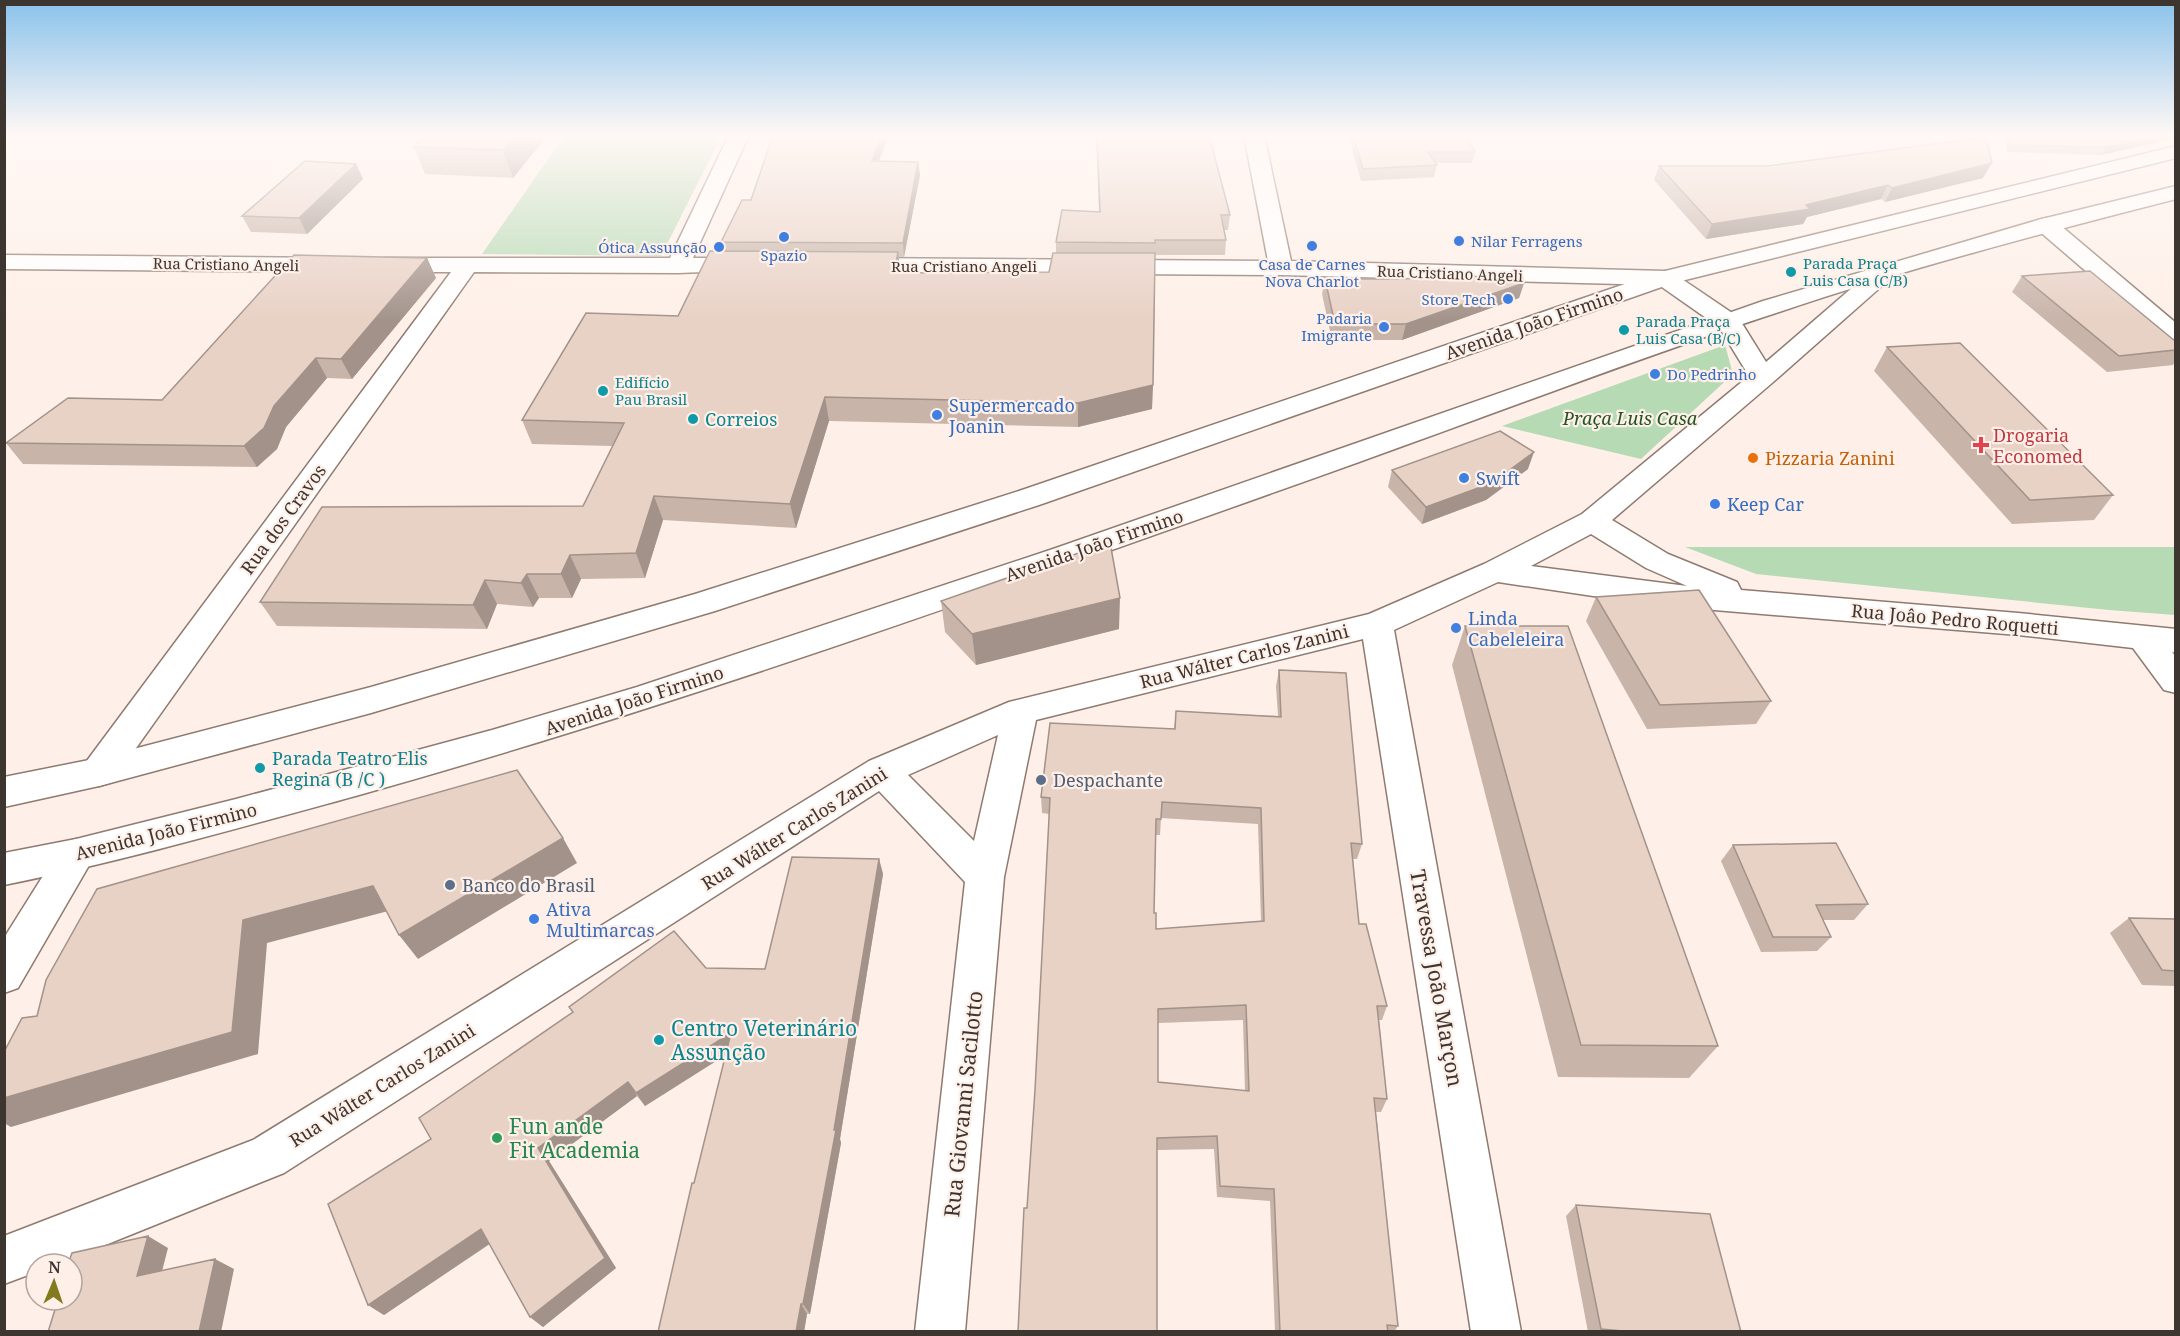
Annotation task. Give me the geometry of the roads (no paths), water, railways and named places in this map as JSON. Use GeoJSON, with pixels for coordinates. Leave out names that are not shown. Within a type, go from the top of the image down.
{"type":"FeatureCollection","features":[{"type":"Feature","properties":{"kind":"street"},"geometry":{"type":"LineString","coordinates":[[678,266],[710,197]]}},
{"type":"Feature","properties":{"kind":"street"},"geometry":{"type":"LineString","coordinates":[[1267,197],[1280,268]]}},
{"type":"Feature","properties":{"kind":"street","name":"Avenida João Firmino"},"geometry":{"type":"LineString","coordinates":[[4,792],[99,771],[371,700],[704,603],[1029,498],[1665,278],[1989,197]]}},
{"type":"Feature","properties":{"kind":"street","name":"Avenida João Firmino"},"geometry":{"type":"LineString","coordinates":[[4,869],[76,855],[492,744],[643,698],[1064,556],[1772,306],[2046,225],[2154,197]]}},
{"type":"Feature","properties":{"kind":"street"},"geometry":{"type":"LineString","coordinates":[[2046,225],[2175,336]]}},
{"type":"Feature","properties":{"kind":"street","name":"Rua Cristiano Angeli"},"geometry":{"type":"LineString","coordinates":[[4,262],[467,266],[773,265]]}},
{"type":"Feature","properties":{"kind":"street","name":"Rua Cristiano Angeli"},"geometry":{"type":"LineString","coordinates":[[832,265],[1280,268],[1665,278]]}},
{"type":"Feature","properties":{"kind":"street","name":"Rua dos Cravos"},"geometry":{"type":"LineString","coordinates":[[99,771],[467,266]]}},
{"type":"Feature","properties":{"kind":"street","name":"Rua Wálter Carlos Zanini"},"geometry":{"type":"LineString","coordinates":[[4,1260],[73,1235],[268,1156],[769,844],[882,771],[1021,711],[1377,624],[1496,571],[1592,521],[1763,378],[1882,273]]}},
{"type":"Feature","properties":{"kind":"street"},"geometry":{"type":"LineString","coordinates":[[1665,278],[1729,322],[1763,378]]}},
{"type":"Feature","properties":{"kind":"street","name":"Rua Joâo Pedro Roquetti"},"geometry":{"type":"LineString","coordinates":[[1592,521],[1657,561],[1712,586],[1766,603]]}},
{"type":"Feature","properties":{"kind":"street","name":"Rua Joâo Pedro Roquetti"},"geometry":{"type":"LineString","coordinates":[[1496,571],[1654,594],[2018,624],[2175,640]]}},
{"type":"Feature","properties":{"kind":"street","name":"Travessa João Marçon"},"geometry":{"type":"LineString","coordinates":[[1377,624],[1496,1332]]}},
{"type":"Feature","properties":{"kind":"street"},"geometry":{"type":"LineString","coordinates":[[2143,638],[2175,681]]}},
{"type":"Feature","properties":{"kind":"street","name":"Rua Giovanni Sacilotto"},"geometry":{"type":"LineString","coordinates":[[940,1332],[985,877],[1021,711]]}},
{"type":"Feature","properties":{"kind":"street"},"geometry":{"type":"LineString","coordinates":[[882,771],[985,877]]}},
{"type":"Feature","properties":{"kind":"street"},"geometry":{"type":"LineString","coordinates":[[4,975],[76,855]]}},
{"type":"Feature","properties":{"kind":"place","name":"Spazio"},"geometry":{"type":"Point","coordinates":[784,237]}},
{"type":"Feature","properties":{"kind":"place","name":"Nilar Ferragens"},"geometry":{"type":"Point","coordinates":[1459,241]}},
{"type":"Feature","properties":{"kind":"place","name":"Casa de Carnes Nova Charlot"},"geometry":{"type":"Point","coordinates":[1312,246]}},
{"type":"Feature","properties":{"kind":"place","name":"Ótica Assunção"},"geometry":{"type":"Point","coordinates":[719,247]}},
{"type":"Feature","properties":{"kind":"place","name":"Parada Praça Luis Casa (C/B)"},"geometry":{"type":"Point","coordinates":[1791,272]}},
{"type":"Feature","properties":{"kind":"place","name":"Store Tech"},"geometry":{"type":"Point","coordinates":[1508,299]}},
{"type":"Feature","properties":{"kind":"place","name":"Padaria Imigrante"},"geometry":{"type":"Point","coordinates":[1384,327]}},
{"type":"Feature","properties":{"kind":"place","name":"Parada Praça Luis Casa (B/C)"},"geometry":{"type":"Point","coordinates":[1624,330]}},
{"type":"Feature","properties":{"kind":"place","name":"Do Pedrinho"},"geometry":{"type":"Point","coordinates":[1655,374]}},
{"type":"Feature","properties":{"kind":"place","name":"Edifício Pau Brasil"},"geometry":{"type":"Point","coordinates":[603,391]}},
{"type":"Feature","properties":{"kind":"place","name":"Supermercado Joanin"},"geometry":{"type":"Point","coordinates":[937,415]}},
{"type":"Feature","properties":{"kind":"place","name":"Correios"},"geometry":{"type":"Point","coordinates":[693,419]}},
{"type":"Feature","properties":{"kind":"place","name":"Drogaria Economed"},"geometry":{"type":"Point","coordinates":[1981,445]}},
{"type":"Feature","properties":{"kind":"place","name":"Pizzaria Zanini"},"geometry":{"type":"Point","coordinates":[1753,458]}},
{"type":"Feature","properties":{"kind":"place","name":"Swift"},"geometry":{"type":"Point","coordinates":[1464,478]}},
{"type":"Feature","properties":{"kind":"place","name":"Keep Car"},"geometry":{"type":"Point","coordinates":[1715,504]}},
{"type":"Feature","properties":{"kind":"place","name":"Linda Cabeleleira"},"geometry":{"type":"Point","coordinates":[1456,628]}},
{"type":"Feature","properties":{"kind":"place","name":"Parada Teatro Elis Regina (B /C )"},"geometry":{"type":"Point","coordinates":[260,768]}},
{"type":"Feature","properties":{"kind":"place","name":"Despachante"},"geometry":{"type":"Point","coordinates":[1041,780]}},
{"type":"Feature","properties":{"kind":"place","name":"Banco do Brasil"},"geometry":{"type":"Point","coordinates":[450,885]}},
{"type":"Feature","properties":{"kind":"place","name":"Ativa Multimarcas"},"geometry":{"type":"Point","coordinates":[534,919]}},
{"type":"Feature","properties":{"kind":"place","name":"Centro Veterinário Assunção"},"geometry":{"type":"Point","coordinates":[659,1040]}},
{"type":"Feature","properties":{"kind":"place","name":"Fun ande Fit Academia"},"geometry":{"type":"Point","coordinates":[497,1138]}},
{"type":"Feature","properties":{"kind":"park label","name":"Praça Luis Casa"},"geometry":{"type":"Point","coordinates":[1630,418]}}]}
